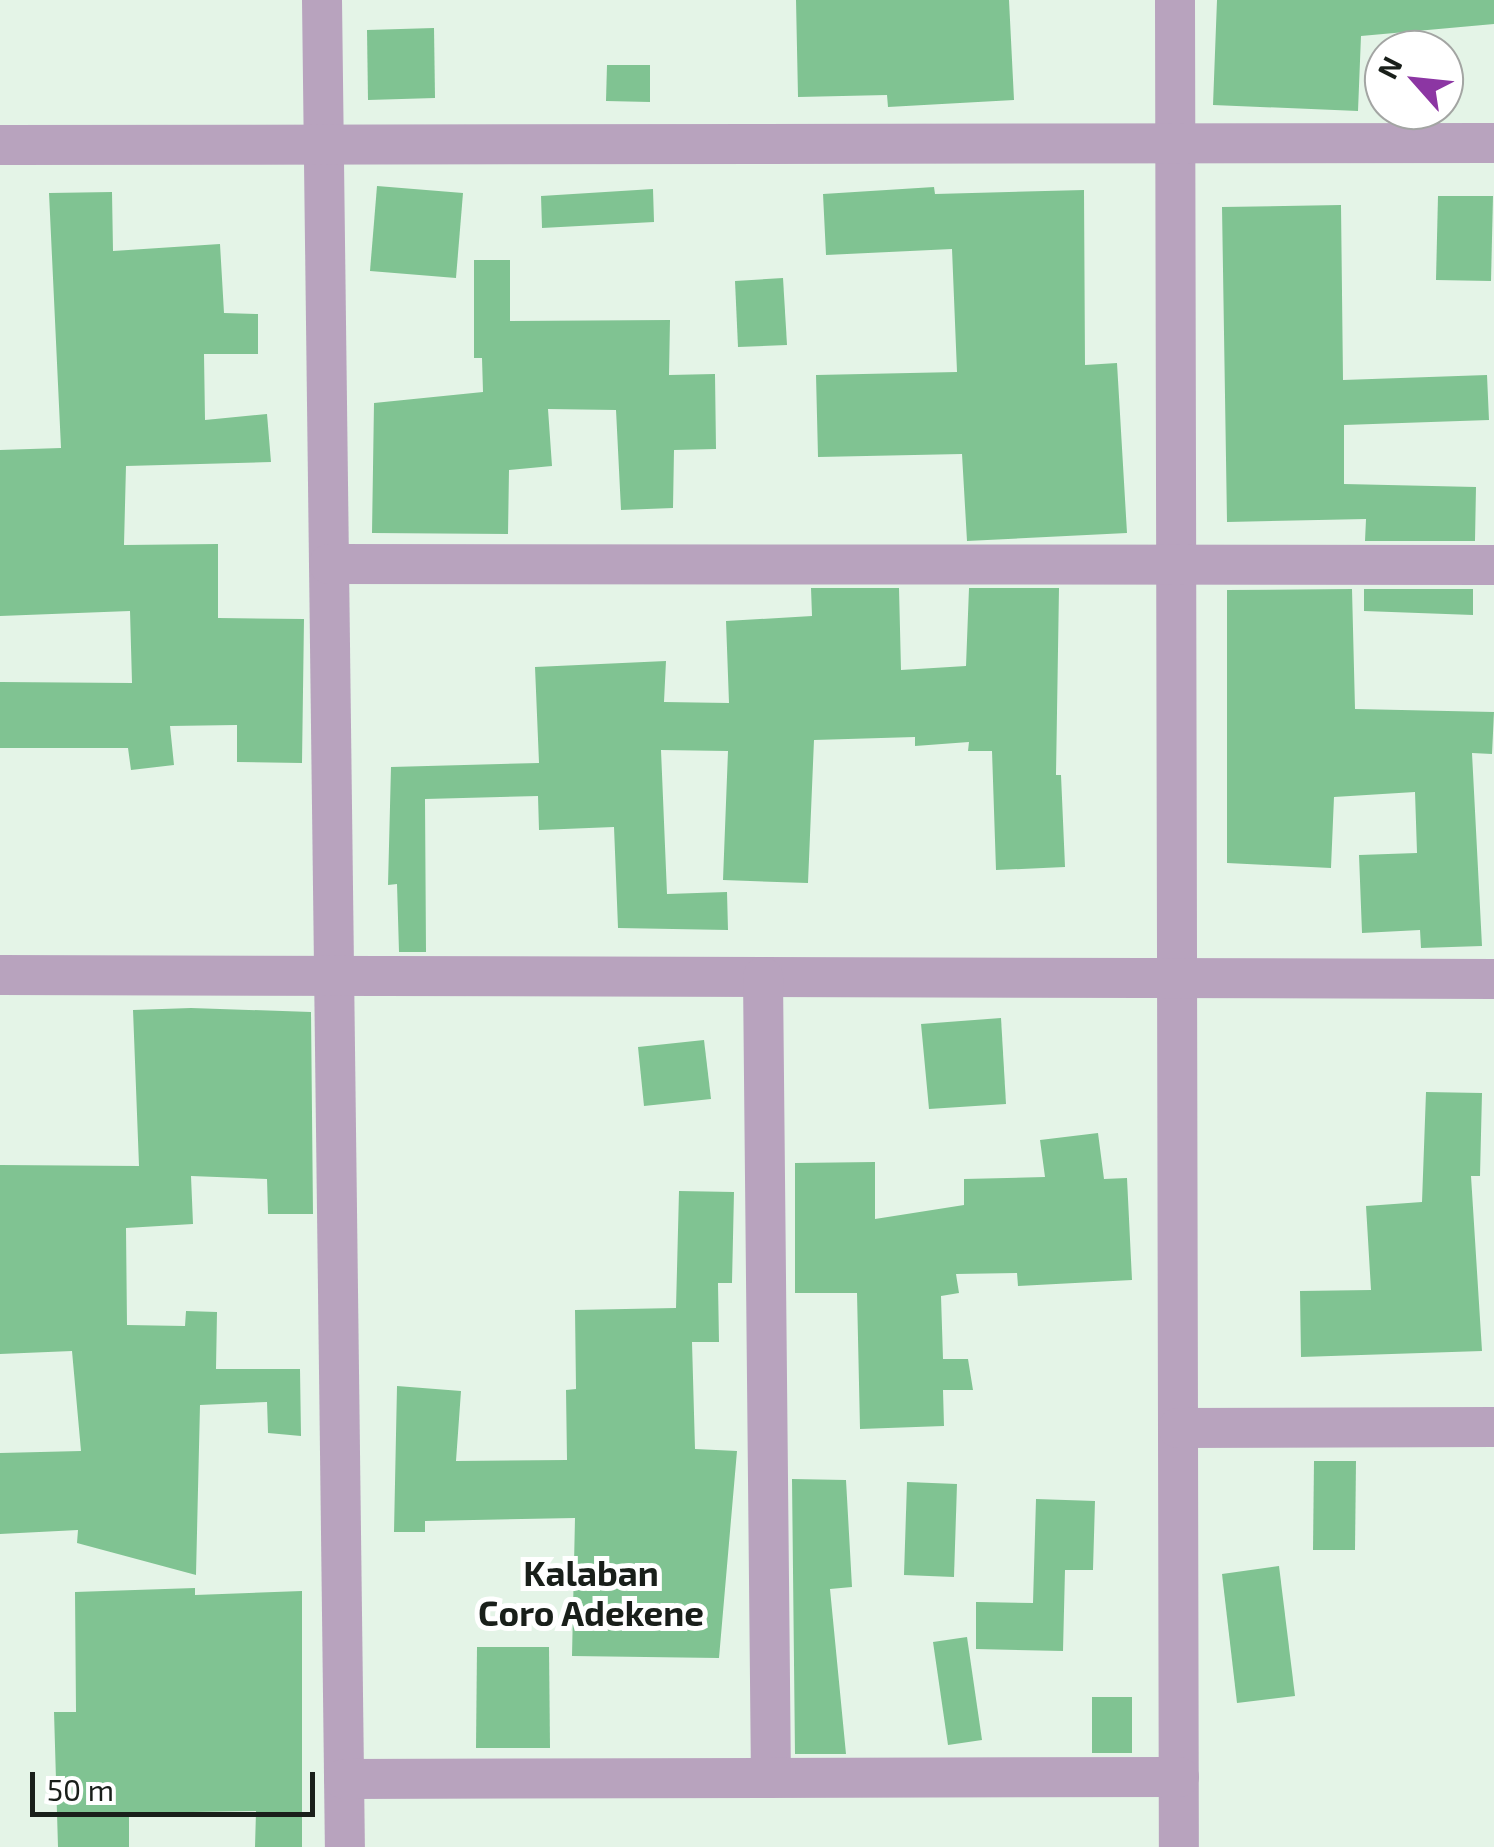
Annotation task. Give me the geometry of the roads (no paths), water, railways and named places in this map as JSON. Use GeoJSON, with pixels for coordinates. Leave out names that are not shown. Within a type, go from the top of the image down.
{"type":"FeatureCollection","features":[{"type":"Feature","properties":{"kind":"street"},"geometry":{"type":"LineString","coordinates":[[322,0],[344,1847]]}},
{"type":"Feature","properties":{"kind":"street"},"geometry":{"type":"LineString","coordinates":[[1175,0],[1179,1847]]}},
{"type":"Feature","properties":{"kind":"street"},"geometry":{"type":"LineString","coordinates":[[0,145],[1494,143]]}},
{"type":"Feature","properties":{"kind":"street"},"geometry":{"type":"LineString","coordinates":[[329,564],[1494,564]]}},
{"type":"Feature","properties":{"kind":"street"},"geometry":{"type":"LineString","coordinates":[[0,975],[1494,979]]}},
{"type":"Feature","properties":{"kind":"street"},"geometry":{"type":"LineString","coordinates":[[763,977],[771,1778]]}},
{"type":"Feature","properties":{"kind":"street"},"geometry":{"type":"LineString","coordinates":[[1178,1428],[1494,1427]]}},
{"type":"Feature","properties":{"kind":"street"},"geometry":{"type":"LineString","coordinates":[[344,1779],[1178,1777]]}},
{"type":"Feature","properties":{"kind":"district","name":"Kalaban Coro Adekene"},"geometry":{"type":"Point","coordinates":[591,1592]}}]}
